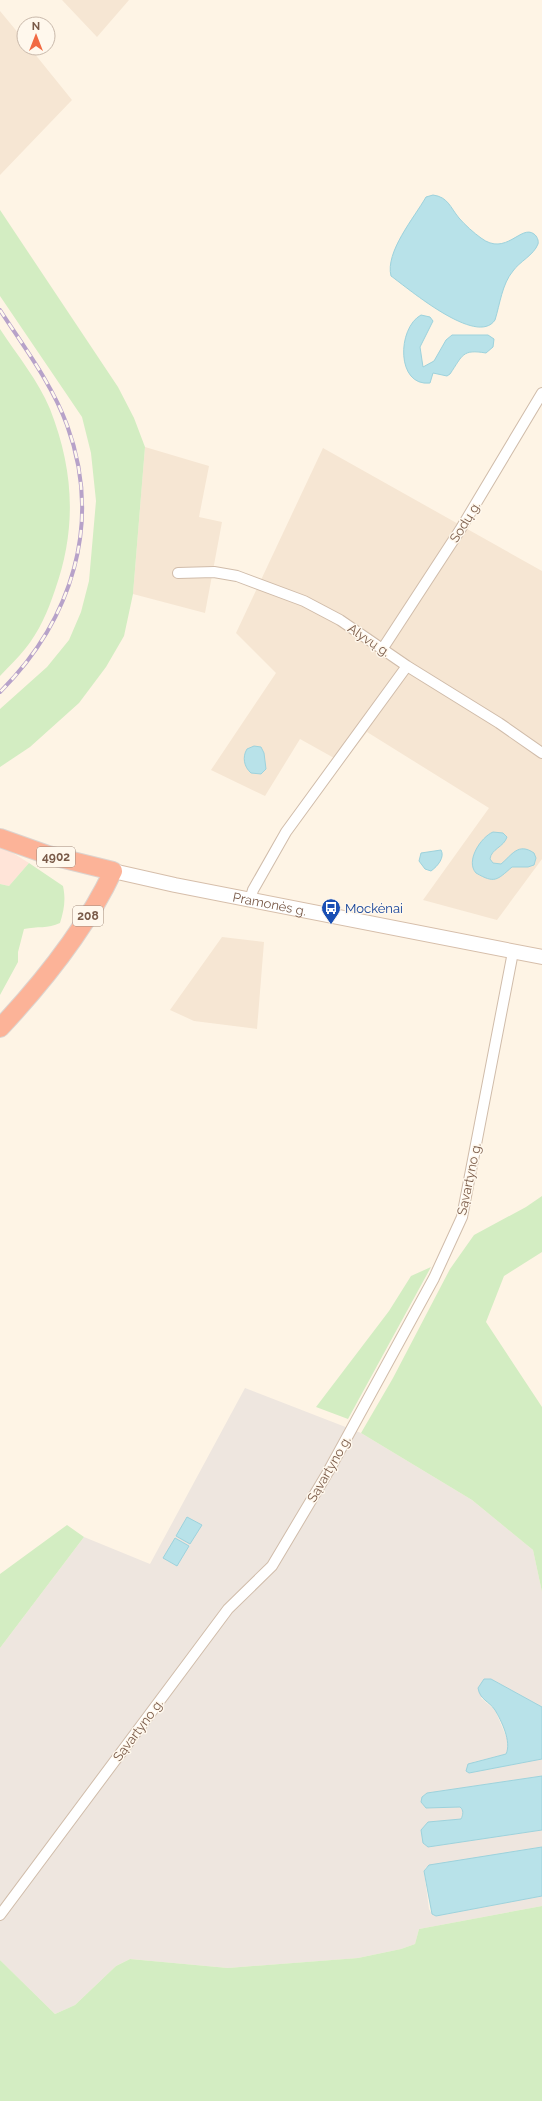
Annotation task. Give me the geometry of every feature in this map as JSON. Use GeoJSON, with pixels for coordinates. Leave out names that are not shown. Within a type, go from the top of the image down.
{"type":"FeatureCollection","features":[{"type":"Feature","properties":{"kind":"highway","name":"Pramonės g."},"geometry":{"type":"LineString","coordinates":[[0,838],[48,855],[113,871]]}},
{"type":"Feature","properties":{"kind":"highway","name":"208"},"geometry":{"type":"LineString","coordinates":[[0,1028],[58,959],[96,905],[113,871]]}},
{"type":"Feature","properties":{"kind":"main road","name":"Pramonės g."},"geometry":{"type":"LineString","coordinates":[[113,871],[542,958]]}},
{"type":"Feature","properties":{"kind":"street","name":"Sodų g."},"geometry":{"type":"LineString","coordinates":[[383,648],[460,530],[542,393]]}},
{"type":"Feature","properties":{"kind":"street","name":"Alyvų g."},"geometry":{"type":"LineString","coordinates":[[178,573],[214,572],[237,576],[304,601],[340,620],[383,648],[407,666],[499,723],[542,753]]}},
{"type":"Feature","properties":{"kind":"street"},"geometry":{"type":"LineString","coordinates":[[250,900],[253,890],[286,832],[407,666]]}},
{"type":"Feature","properties":{"kind":"street","name":"Sąvartyno g."},"geometry":{"type":"LineString","coordinates":[[0,1915],[228,1610],[272,1566],[328,1472],[434,1278],[462,1217],[513,952]]}},
{"type":"Feature","properties":{"kind":"shaded area"},"geometry":{"type":"Polygon","coordinates":[[[62,0],[129,0],[97,37],[62,0]]]}},
{"type":"Feature","properties":{"kind":"shaded area"},"geometry":{"type":"Polygon","coordinates":[[[0,11],[16,30],[16,56],[36,56],[72,100],[0,175],[0,11]]]}},
{"type":"Feature","properties":{"kind":"shaded area"},"geometry":{"type":"Polygon","coordinates":[[[145,447],[209,466],[199,517],[222,522],[205,613],[133,594],[145,447]]]}},
{"type":"Feature","properties":{"kind":"shaded area"},"geometry":{"type":"Polygon","coordinates":[[[323,448],[542,571],[542,859],[497,920],[423,900],[489,808],[367,732],[343,763],[300,739],[265,796],[211,770],[276,673],[236,633],[323,448]]]}},
{"type":"Feature","properties":{"kind":"shaded area"},"geometry":{"type":"Polygon","coordinates":[[[0,845],[29,863],[9,886],[0,884],[0,845]]]}},
{"type":"Feature","properties":{"kind":"shaded area"},"geometry":{"type":"Polygon","coordinates":[[[222,937],[264,942],[257,1029],[194,1021],[170,1010],[222,937]]]}},
{"type":"Feature","properties":{"kind":"shaded area"},"geometry":{"type":"Polygon","coordinates":[[[245,1388],[361,1433],[472,1500],[533,1550],[542,1592],[542,1707],[491,1679],[481,1698],[495,1710],[508,1741],[508,1750],[506,1754],[474,1762],[469,1773],[542,1759],[542,1776],[427,1793],[422,1797],[421,1802],[426,1808],[460,1807],[463,1811],[461,1819],[428,1822],[428,1847],[542,1830],[542,1847],[426,1867],[424,1871],[429,1909],[432,1914],[436,1916],[542,1896],[542,1906],[419,1929],[415,1944],[401,1949],[358,1958],[228,1968],[130,1959],[116,1966],[75,2005],[55,2014],[0,1960],[0,1648],[84,1537],[150,1564],[245,1388]]]}},
{"type":"Feature","properties":{"kind":"green space"},"geometry":{"type":"Polygon","coordinates":[[[0,210],[118,387],[134,418],[145,447],[133,594],[124,636],[106,667],[79,703],[30,747],[0,767],[0,709],[47,667],[69,640],[81,612],[89,581],[96,501],[91,453],[82,417],[0,296],[0,210]]]}},
{"type":"Feature","properties":{"kind":"green space"},"geometry":{"type":"Polygon","coordinates":[[[0,329],[33,378],[50,409],[64,454],[70,499],[67,544],[62,567],[49,606],[43,621],[30,642],[0,676],[0,329]]]}},
{"type":"Feature","properties":{"kind":"green space"},"geometry":{"type":"Polygon","coordinates":[[[29,863],[63,886],[63,914],[60,923],[56,925],[24,929],[18,952],[18,962],[0,995],[0,884],[9,886],[29,863]]]}},
{"type":"Feature","properties":{"kind":"green space"},"geometry":{"type":"Polygon","coordinates":[[[542,1196],[542,1252],[504,1276],[486,1322],[542,1407],[542,1592],[533,1550],[472,1500],[361,1433],[393,1378],[450,1269],[474,1235],[526,1207],[542,1196]]]}},
{"type":"Feature","properties":{"kind":"green space"},"geometry":{"type":"Polygon","coordinates":[[[431,1267],[348,1419],[316,1407],[389,1311],[411,1276],[431,1267]]]}},
{"type":"Feature","properties":{"kind":"green space"},"geometry":{"type":"Polygon","coordinates":[[[67,1525],[84,1537],[0,1648],[0,1574],[67,1525]]]}},
{"type":"Feature","properties":{"kind":"green space"},"geometry":{"type":"Polygon","coordinates":[[[542,1906],[542,2101],[0,2101],[0,1960],[55,2014],[75,2005],[116,1966],[130,1959],[228,1968],[358,1958],[401,1949],[415,1944],[419,1929],[542,1906]]]}},
{"type":"Feature","properties":{"kind":"water"},"geometry":{"type":"Polygon","coordinates":[[[433,195],[445,200],[467,226],[481,238],[490,243],[498,244],[529,232],[534,234],[538,239],[536,248],[509,276],[495,320],[486,326],[474,326],[443,313],[391,276],[390,267],[396,246],[426,197],[433,195]]]}},
{"type":"Feature","properties":{"kind":"water"},"geometry":{"type":"Polygon","coordinates":[[[421,315],[430,317],[433,321],[420,347],[423,367],[434,361],[446,340],[452,335],[488,335],[494,339],[493,347],[486,353],[467,353],[461,358],[447,376],[433,373],[430,383],[419,382],[411,376],[406,367],[404,343],[413,322],[421,315]]]}},
{"type":"Feature","properties":{"kind":"water"},"geometry":{"type":"Polygon","coordinates":[[[254,746],[261,747],[264,753],[266,769],[261,774],[251,773],[244,762],[245,752],[247,749],[254,746]]]}},
{"type":"Feature","properties":{"kind":"water"},"geometry":{"type":"Polygon","coordinates":[[[493,832],[503,833],[507,837],[491,856],[490,859],[493,863],[501,864],[519,849],[524,849],[534,853],[536,858],[534,865],[528,867],[512,867],[496,879],[488,879],[476,873],[473,868],[473,856],[479,844],[493,832]]]}},
{"type":"Feature","properties":{"kind":"water"},"geometry":{"type":"Polygon","coordinates":[[[441,850],[442,856],[436,867],[431,871],[425,869],[419,861],[421,853],[441,850]]]}},
{"type":"Feature","properties":{"kind":"water"},"geometry":{"type":"Polygon","coordinates":[[[187,1517],[202,1525],[190,1544],[176,1536],[187,1517]]]}},
{"type":"Feature","properties":{"kind":"water"},"geometry":{"type":"Polygon","coordinates":[[[175,1538],[189,1546],[177,1566],[163,1558],[175,1538]]]}},
{"type":"Feature","properties":{"kind":"water"},"geometry":{"type":"Polygon","coordinates":[[[484,1679],[491,1679],[542,1707],[542,1759],[469,1773],[466,1771],[468,1764],[506,1754],[507,1749],[507,1737],[500,1719],[495,1710],[479,1692],[478,1688],[484,1679]]]}},
{"type":"Feature","properties":{"kind":"water"},"geometry":{"type":"Polygon","coordinates":[[[542,1776],[542,1830],[428,1847],[423,1843],[421,1830],[428,1822],[461,1819],[463,1813],[460,1807],[426,1808],[421,1802],[422,1797],[427,1793],[542,1776]]]}},
{"type":"Feature","properties":{"kind":"water"},"geometry":{"type":"Polygon","coordinates":[[[542,1847],[542,1896],[436,1916],[432,1914],[424,1871],[429,1865],[542,1847]]]}},
{"type":"Feature","properties":{"kind":"railway"},"geometry":{"type":"LineString","coordinates":[[0,310],[46,380],[61,410],[67,425],[77,462],[82,498],[81,534],[74,568],[62,602],[46,634],[25,664],[0,692]]}},
{"type":"Feature","properties":{"kind":"place","name":"Mockėnai"},"geometry":{"type":"Point","coordinates":[331,925]}}]}
